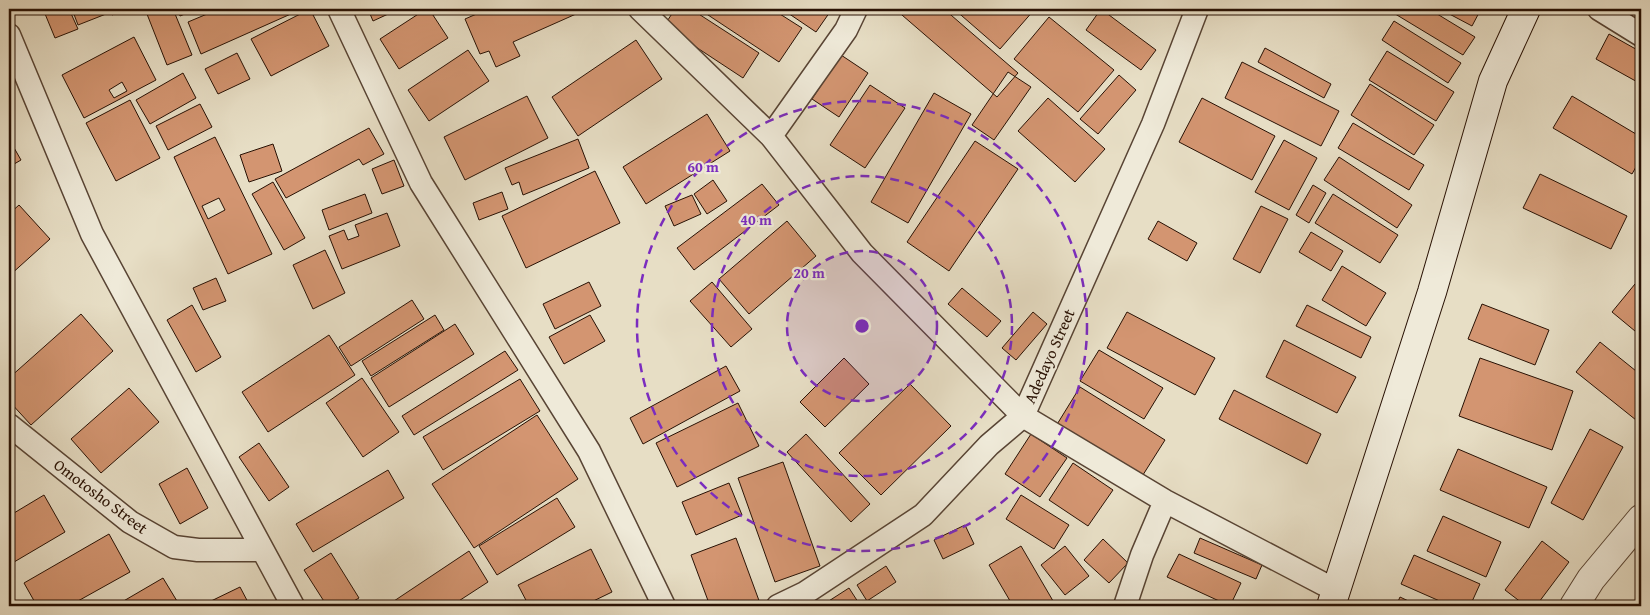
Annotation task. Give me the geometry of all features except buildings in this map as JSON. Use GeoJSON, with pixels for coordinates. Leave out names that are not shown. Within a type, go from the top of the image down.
{"type":"FeatureCollection","features":[{"type":"Feature","properties":{"kind":"main road"},"geometry":{"type":"LineString","coordinates":[[1333,598],[1432,292],[1493,81],[1526,9]]}},
{"type":"Feature","properties":{"kind":"main road"},"geometry":{"type":"LineString","coordinates":[[1574,606],[1591,579],[1641,519]]}},
{"type":"Feature","properties":{"kind":"street"},"geometry":{"type":"LineString","coordinates":[[339,9],[421,184],[589,451],[664,606]]}},
{"type":"Feature","properties":{"kind":"street"},"geometry":{"type":"LineString","coordinates":[[640,9],[771,136],[862,253],[1023,416],[1165,502],[1333,598]]}},
{"type":"Feature","properties":{"kind":"street"},"geometry":{"type":"LineString","coordinates":[[771,136],[846,30],[856,9]]}},
{"type":"Feature","properties":{"kind":"street","name":"Adedayo Street"},"geometry":{"type":"LineString","coordinates":[[778,606],[804,593],[923,515],[989,445],[1023,416],[1153,124],[1197,9]]}},
{"type":"Feature","properties":{"kind":"street"},"geometry":{"type":"LineString","coordinates":[[1599,9],[1641,35]]}},
{"type":"Feature","properties":{"kind":"street"},"geometry":{"type":"LineString","coordinates":[[9,35],[92,234],[293,606]]}},
{"type":"Feature","properties":{"kind":"street","name":"Omotosho Street"},"geometry":{"type":"LineString","coordinates":[[9,426],[130,522],[174,547],[198,550],[262,550]]}},
{"type":"Feature","properties":{"kind":"street"},"geometry":{"type":"LineString","coordinates":[[1125,606],[1142,555],[1165,502]]}}]}
